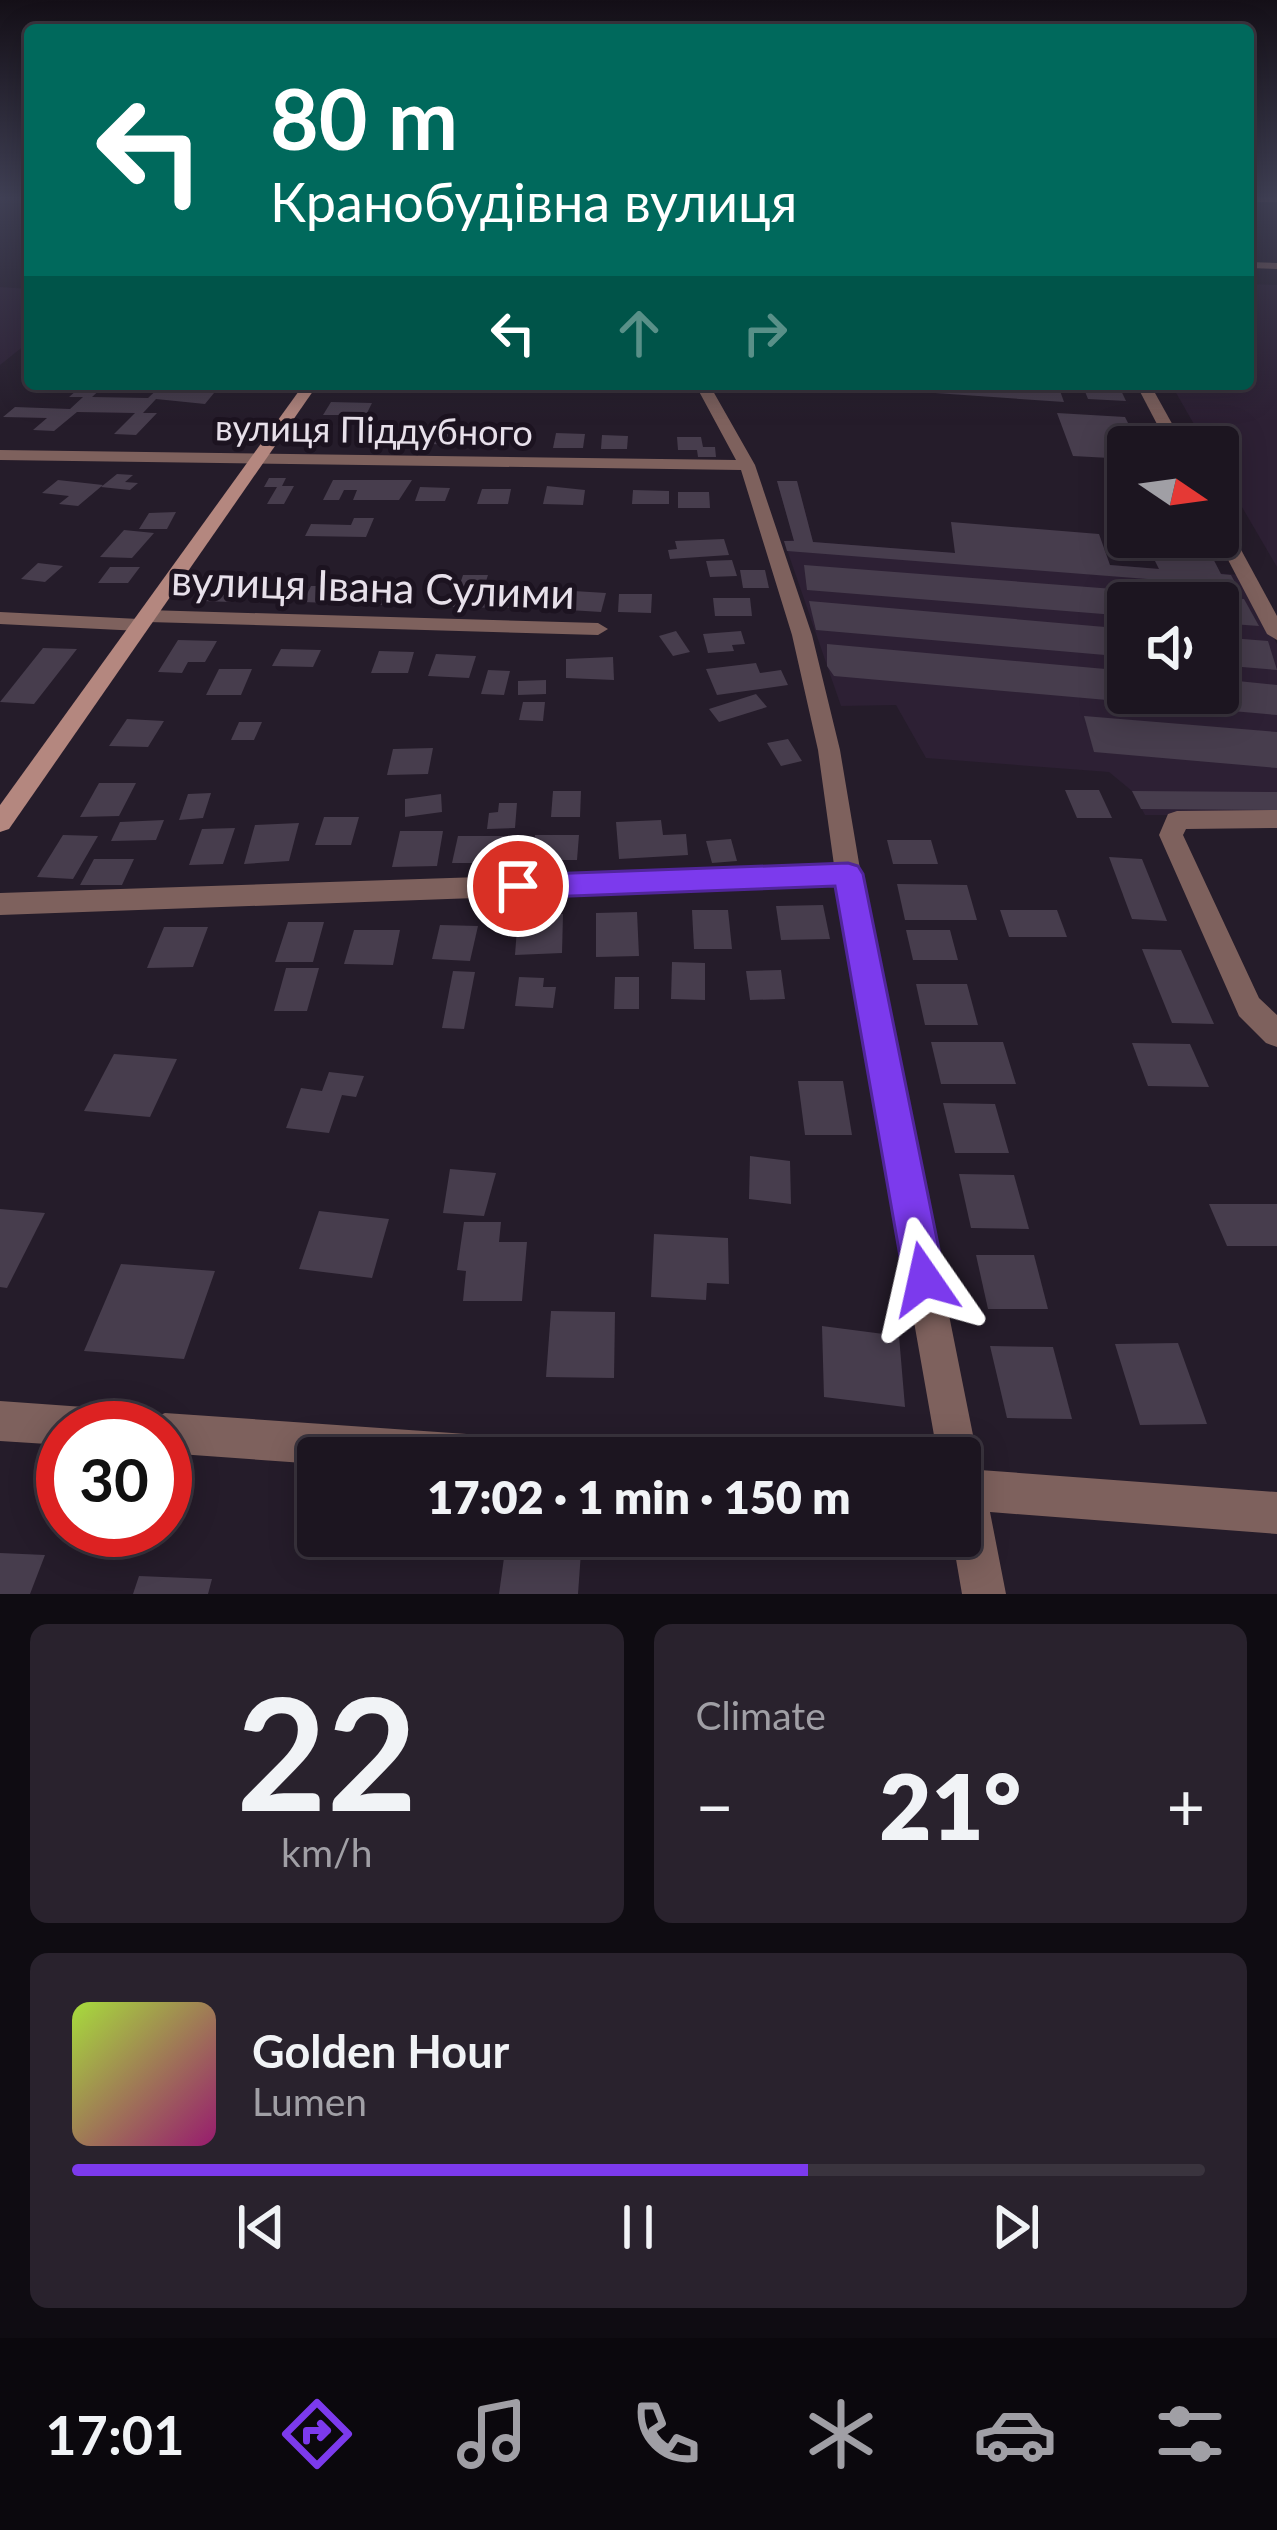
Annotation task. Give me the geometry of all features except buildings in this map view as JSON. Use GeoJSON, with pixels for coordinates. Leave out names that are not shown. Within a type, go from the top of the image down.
{"type":"FeatureCollection","features":[{"type":"Feature","properties":{"kind":"street"},"geometry":{"type":"LineString","coordinates":[[0,823],[307,390]]}},
{"type":"Feature","properties":{"kind":"street"},"geometry":{"type":"LineString","coordinates":[[705,390],[747,465],[802,635],[829,750],[954,1437]]}},
{"type":"Feature","properties":{"kind":"street"},"geometry":{"type":"LineString","coordinates":[[1146,390],[1166,426]]}},
{"type":"Feature","properties":{"kind":"street","name":"вулиця Піддубного"},"geometry":{"type":"LineString","coordinates":[[0,454],[747,465]]}},
{"type":"Feature","properties":{"kind":"street"},"geometry":{"type":"LineString","coordinates":[[1236,558],[1277,634]]}},
{"type":"Feature","properties":{"kind":"street","name":"вулиця Івана Сулими"},"geometry":{"type":"LineString","coordinates":[[0,618],[598,629]]}},
{"type":"Feature","properties":{"kind":"street"},"geometry":{"type":"LineString","coordinates":[[1277,819],[1178,820],[1171,835],[1249,1007],[1268,1031],[1277,1034]]}},
{"type":"Feature","properties":{"kind":"street"},"geometry":{"type":"LineString","coordinates":[[0,904],[848,874]]}},
{"type":"Feature","properties":{"kind":"street"},"geometry":{"type":"LineString","coordinates":[[0,1421],[36,1424]]}},
{"type":"Feature","properties":{"kind":"street"},"geometry":{"type":"LineString","coordinates":[[192,1435],[297,1442]]}},
{"type":"Feature","properties":{"kind":"street"},"geometry":{"type":"LineString","coordinates":[[981,1478],[1277,1513]]}},
{"type":"Feature","properties":{"kind":"street"},"geometry":{"type":"LineString","coordinates":[[977,1557],[984,1594]]}},
{"type":"Feature","properties":{"kind":"shaded area"},"geometry":{"type":"Polygon","coordinates":[[[1254,284],[1277,285],[1277,567],[1239,502],[1239,426],[1195,426],[1174,390],[1254,390],[1254,284]]]}},
{"type":"Feature","properties":{"kind":"shaded area"},"geometry":{"type":"Polygon","coordinates":[[[0,287],[24,289],[24,346],[0,365],[0,287]]]}},
{"type":"Feature","properties":{"kind":"shaded area"},"geometry":{"type":"Polygon","coordinates":[[[777,481],[797,481],[813,542],[1241,575],[1277,644],[1277,815],[1145,815],[1132,791],[1109,772],[926,758],[896,705],[841,706],[784,541],[794,540],[777,481]]]}},
{"type":"Feature","properties":{"kind":"route"},"geometry":{"type":"LineString","coordinates":[[518,886],[848,874],[924,1279]]}}]}
